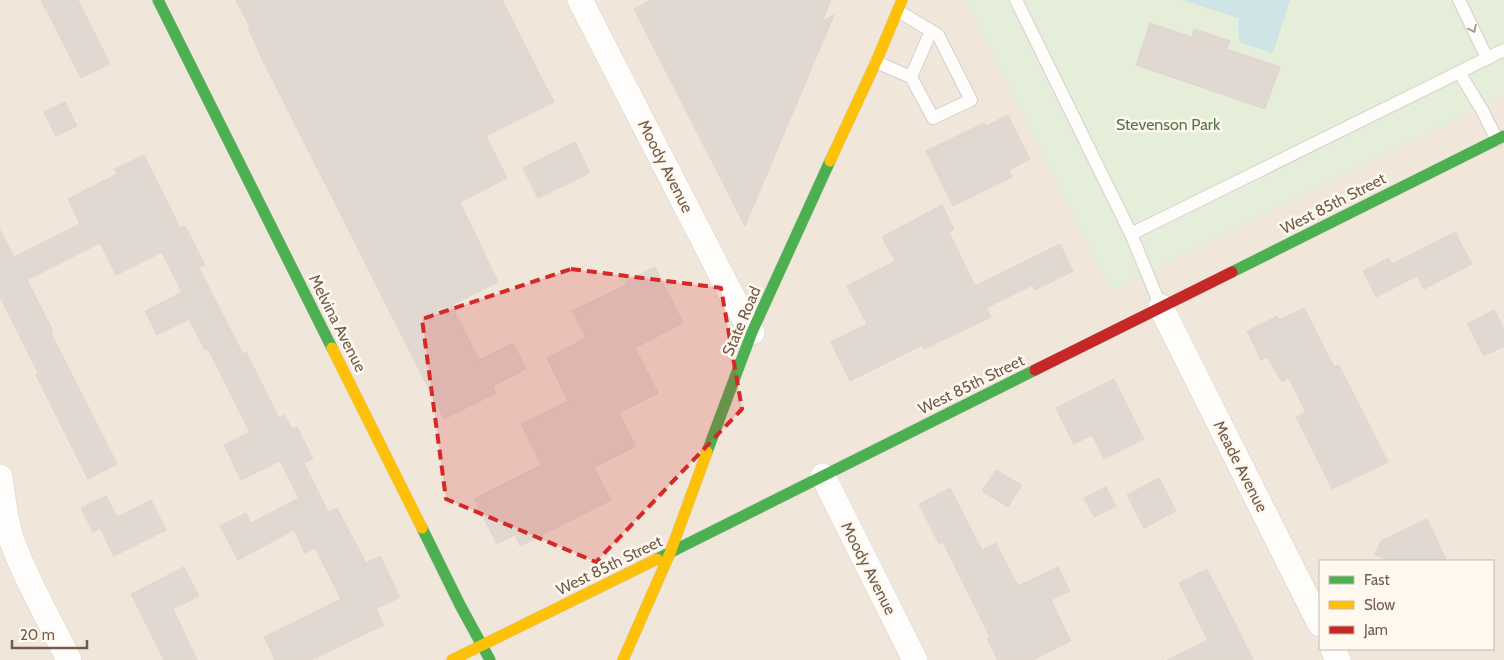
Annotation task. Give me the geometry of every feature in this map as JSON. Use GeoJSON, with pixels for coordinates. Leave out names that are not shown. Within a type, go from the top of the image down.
{"type":"FeatureCollection","features":[{"type":"Feature","properties":{"kind":"street","name":"Melvina Avenue"},"geometry":{"type":"LineString","coordinates":[[158,0],[451,587],[490,660]]}},
{"type":"Feature","properties":{"kind":"street","name":"Moody Avenue"},"geometry":{"type":"LineString","coordinates":[[580,0],[752,332]]}},
{"type":"Feature","properties":{"kind":"street","name":"State Road"},"geometry":{"type":"LineString","coordinates":[[623,660],[670,553],[752,332],[876,62],[900,5]]}},
{"type":"Feature","properties":{"kind":"street","name":"West 85th Street"},"geometry":{"type":"LineString","coordinates":[[452,660],[1161,307],[1502,143]]}},
{"type":"Feature","properties":{"kind":"street","name":"Meade Avenue"},"geometry":{"type":"LineString","coordinates":[[1161,307],[1319,622]]}},
{"type":"Feature","properties":{"kind":"street","name":"Moody Avenue"},"geometry":{"type":"LineString","coordinates":[[822,476],[915,660]]}},
{"type":"Feature","properties":{"kind":"street"},"geometry":{"type":"LineString","coordinates":[[0,477],[2,505],[17,555],[69,660]]}},
{"type":"Feature","properties":{"kind":"lane"},"geometry":{"type":"LineString","coordinates":[[1016,0],[1131,234],[1161,307]]}},
{"type":"Feature","properties":{"kind":"lane"},"geometry":{"type":"LineString","coordinates":[[1459,0],[1487,58]]}},
{"type":"Feature","properties":{"kind":"lane"},"geometry":{"type":"LineString","coordinates":[[876,62],[911,77],[933,118],[971,100],[938,35],[900,5]]}},
{"type":"Feature","properties":{"kind":"lane"},"geometry":{"type":"LineString","coordinates":[[911,77],[931,31]]}},
{"type":"Feature","properties":{"kind":"lane"},"geometry":{"type":"LineString","coordinates":[[1131,234],[1504,50]]}},
{"type":"Feature","properties":{"kind":"lane"},"geometry":{"type":"LineString","coordinates":[[1459,72],[1502,143]]}},
{"type":"Feature","properties":{"kind":"highlighted area"},"geometry":{"type":"Polygon","coordinates":[[[571,269],[721,288],[742,409],[596,562],[446,499],[422,319],[571,269]]]}},
{"type":"Feature","properties":{"kind":"shaded area"},"geometry":{"type":"Polygon","coordinates":[[[0,0],[1504,0],[1504,660],[0,660],[0,0]]]}},
{"type":"Feature","properties":{"kind":"shaded area"},"geometry":{"type":"Polygon","coordinates":[[[1182,0],[1290,0],[1273,53],[1239,42],[1238,18],[1182,0]]]}},
{"type":"Feature","properties":{"kind":"green space","name":"Stevenson Park"},"geometry":{"type":"Polygon","coordinates":[[[965,0],[1504,0],[1504,96],[1111,291],[965,0]]]}},
{"type":"Feature","properties":{"kind":"building"},"geometry":{"type":"Polygon","coordinates":[[[41,0],[78,0],[110,64],[81,78],[41,0]]]}},
{"type":"Feature","properties":{"kind":"building"},"geometry":{"type":"Polygon","coordinates":[[[236,0],[502,0],[554,102],[486,136],[507,178],[460,202],[498,282],[452,305],[479,360],[513,343],[526,369],[493,386],[496,393],[444,419],[262,59],[248,28],[250,27],[236,0]]]}},
{"type":"Feature","properties":{"kind":"building"},"geometry":{"type":"Polygon","coordinates":[[[651,0],[831,0],[822,21],[834,15],[745,226],[634,9],[651,0]]]}},
{"type":"Feature","properties":{"kind":"building"},"geometry":{"type":"Polygon","coordinates":[[[1150,23],[1192,37],[1194,29],[1230,41],[1227,49],[1280,67],[1265,109],[1136,65],[1150,23]]]}},
{"type":"Feature","properties":{"kind":"building"},"geometry":{"type":"Polygon","coordinates":[[[65,102],[77,126],[56,136],[44,112],[65,102]]]}},
{"type":"Feature","properties":{"kind":"building"},"geometry":{"type":"Polygon","coordinates":[[[1008,115],[1030,159],[1009,170],[1012,177],[953,206],[926,151],[984,123],[986,126],[1008,115]]]}},
{"type":"Feature","properties":{"kind":"building"},"geometry":{"type":"Polygon","coordinates":[[[575,142],[590,173],[538,198],[523,168],[575,142]]]}},
{"type":"Feature","properties":{"kind":"building"},"geometry":{"type":"Polygon","coordinates":[[[144,155],[180,228],[185,226],[205,265],[199,268],[243,354],[246,352],[279,418],[284,415],[292,429],[297,427],[313,459],[304,463],[328,512],[337,508],[366,563],[380,556],[400,597],[376,609],[384,625],[311,660],[275,660],[264,637],[341,599],[315,548],[305,553],[294,530],[238,560],[220,526],[246,513],[251,523],[299,498],[280,461],[241,480],[224,445],[250,432],[208,349],[205,350],[189,319],[157,335],[145,311],[182,292],[162,252],[116,275],[100,243],[27,280],[53,331],[51,333],[117,464],[88,479],[36,375],[38,373],[0,297],[0,230],[14,257],[80,224],[68,199],[117,174],[115,169],[144,155]]]}},
{"type":"Feature","properties":{"kind":"building"},"geometry":{"type":"Polygon","coordinates":[[[942,205],[954,229],[949,232],[975,286],[1060,244],[1073,271],[1035,290],[1033,285],[986,308],[991,317],[924,349],[922,345],[850,381],[831,342],[867,324],[847,286],[895,261],[882,237],[942,205]]]}},
{"type":"Feature","properties":{"kind":"building"},"geometry":{"type":"Polygon","coordinates":[[[1455,232],[1472,264],[1424,289],[1417,276],[1376,297],[1363,271],[1389,258],[1392,264],[1455,232]]]}},
{"type":"Feature","properties":{"kind":"building"},"geometry":{"type":"Polygon","coordinates":[[[655,267],[683,323],[635,348],[658,393],[619,413],[636,446],[594,467],[611,500],[520,546],[515,535],[497,544],[474,499],[541,465],[521,424],[568,401],[547,358],[586,338],[572,311],[626,285],[625,282],[655,267]]]}},
{"type":"Feature","properties":{"kind":"building"},"geometry":{"type":"Polygon","coordinates":[[[1304,308],[1334,367],[1339,365],[1388,462],[1332,489],[1296,417],[1306,412],[1289,378],[1282,382],[1267,357],[1261,360],[1247,331],[1277,316],[1279,320],[1304,308]]]}},
{"type":"Feature","properties":{"kind":"building"},"geometry":{"type":"Polygon","coordinates":[[[1494,310],[1504,329],[1504,346],[1484,356],[1467,324],[1494,310]]]}},
{"type":"Feature","properties":{"kind":"building"},"geometry":{"type":"Polygon","coordinates":[[[1114,379],[1144,439],[1104,459],[1092,435],[1074,444],[1056,408],[1114,379]]]}},
{"type":"Feature","properties":{"kind":"building"},"geometry":{"type":"Polygon","coordinates":[[[996,470],[1022,485],[1008,507],[982,491],[996,470]]]}},
{"type":"Feature","properties":{"kind":"building"},"geometry":{"type":"Polygon","coordinates":[[[1159,478],[1176,511],[1144,528],[1127,495],[1159,478]]]}},
{"type":"Feature","properties":{"kind":"building"},"geometry":{"type":"Polygon","coordinates":[[[1106,487],[1116,506],[1094,517],[1084,498],[1106,487]]]}},
{"type":"Feature","properties":{"kind":"building"},"geometry":{"type":"Polygon","coordinates":[[[950,488],[982,550],[996,543],[1018,586],[1058,567],[1070,591],[1051,600],[1071,641],[1033,660],[998,660],[987,638],[990,637],[943,542],[939,544],[919,504],[950,488]]]}},
{"type":"Feature","properties":{"kind":"building"},"geometry":{"type":"Polygon","coordinates":[[[106,496],[117,517],[151,500],[166,530],[114,556],[100,528],[93,532],[81,508],[106,496]]]}},
{"type":"Feature","properties":{"kind":"building"},"geometry":{"type":"Polygon","coordinates":[[[1427,519],[1447,560],[1389,560],[1375,555],[1381,541],[1427,519]]]}},
{"type":"Feature","properties":{"kind":"building"},"geometry":{"type":"Polygon","coordinates":[[[184,567],[199,596],[173,609],[197,660],[164,660],[131,594],[184,567]]]}},
{"type":"Feature","properties":{"kind":"building"},"geometry":{"type":"Polygon","coordinates":[[[1207,569],[1253,660],[1167,660],[1208,640],[1179,583],[1207,569]]]}},
{"type":"Feature","properties":{"kind":"traffic: fast"},"geometry":{"type":"LineString","coordinates":[[158,0],[332,348]]}},
{"type":"Feature","properties":{"kind":"traffic: fast"},"geometry":{"type":"LineString","coordinates":[[1232,272],[1504,136]]}},
{"type":"Feature","properties":{"kind":"traffic: fast"},"geometry":{"type":"LineString","coordinates":[[707,452],[752,332],[830,161]]}},
{"type":"Feature","properties":{"kind":"traffic: fast"},"geometry":{"type":"LineString","coordinates":[[657,559],[1035,370]]}},
{"type":"Feature","properties":{"kind":"traffic: fast"},"geometry":{"type":"LineString","coordinates":[[422,528],[490,660]]}},
{"type":"Feature","properties":{"kind":"traffic: slow"},"geometry":{"type":"LineString","coordinates":[[830,161],[876,62],[902,0]]}},
{"type":"Feature","properties":{"kind":"traffic: slow"},"geometry":{"type":"LineString","coordinates":[[332,348],[422,528]]}},
{"type":"Feature","properties":{"kind":"traffic: slow"},"geometry":{"type":"LineString","coordinates":[[623,660],[670,553],[707,452]]}},
{"type":"Feature","properties":{"kind":"traffic: slow"},"geometry":{"type":"LineString","coordinates":[[452,660],[657,559]]}},
{"type":"Feature","properties":{"kind":"traffic: jam"},"geometry":{"type":"LineString","coordinates":[[1035,370],[1232,272]]}}]}
